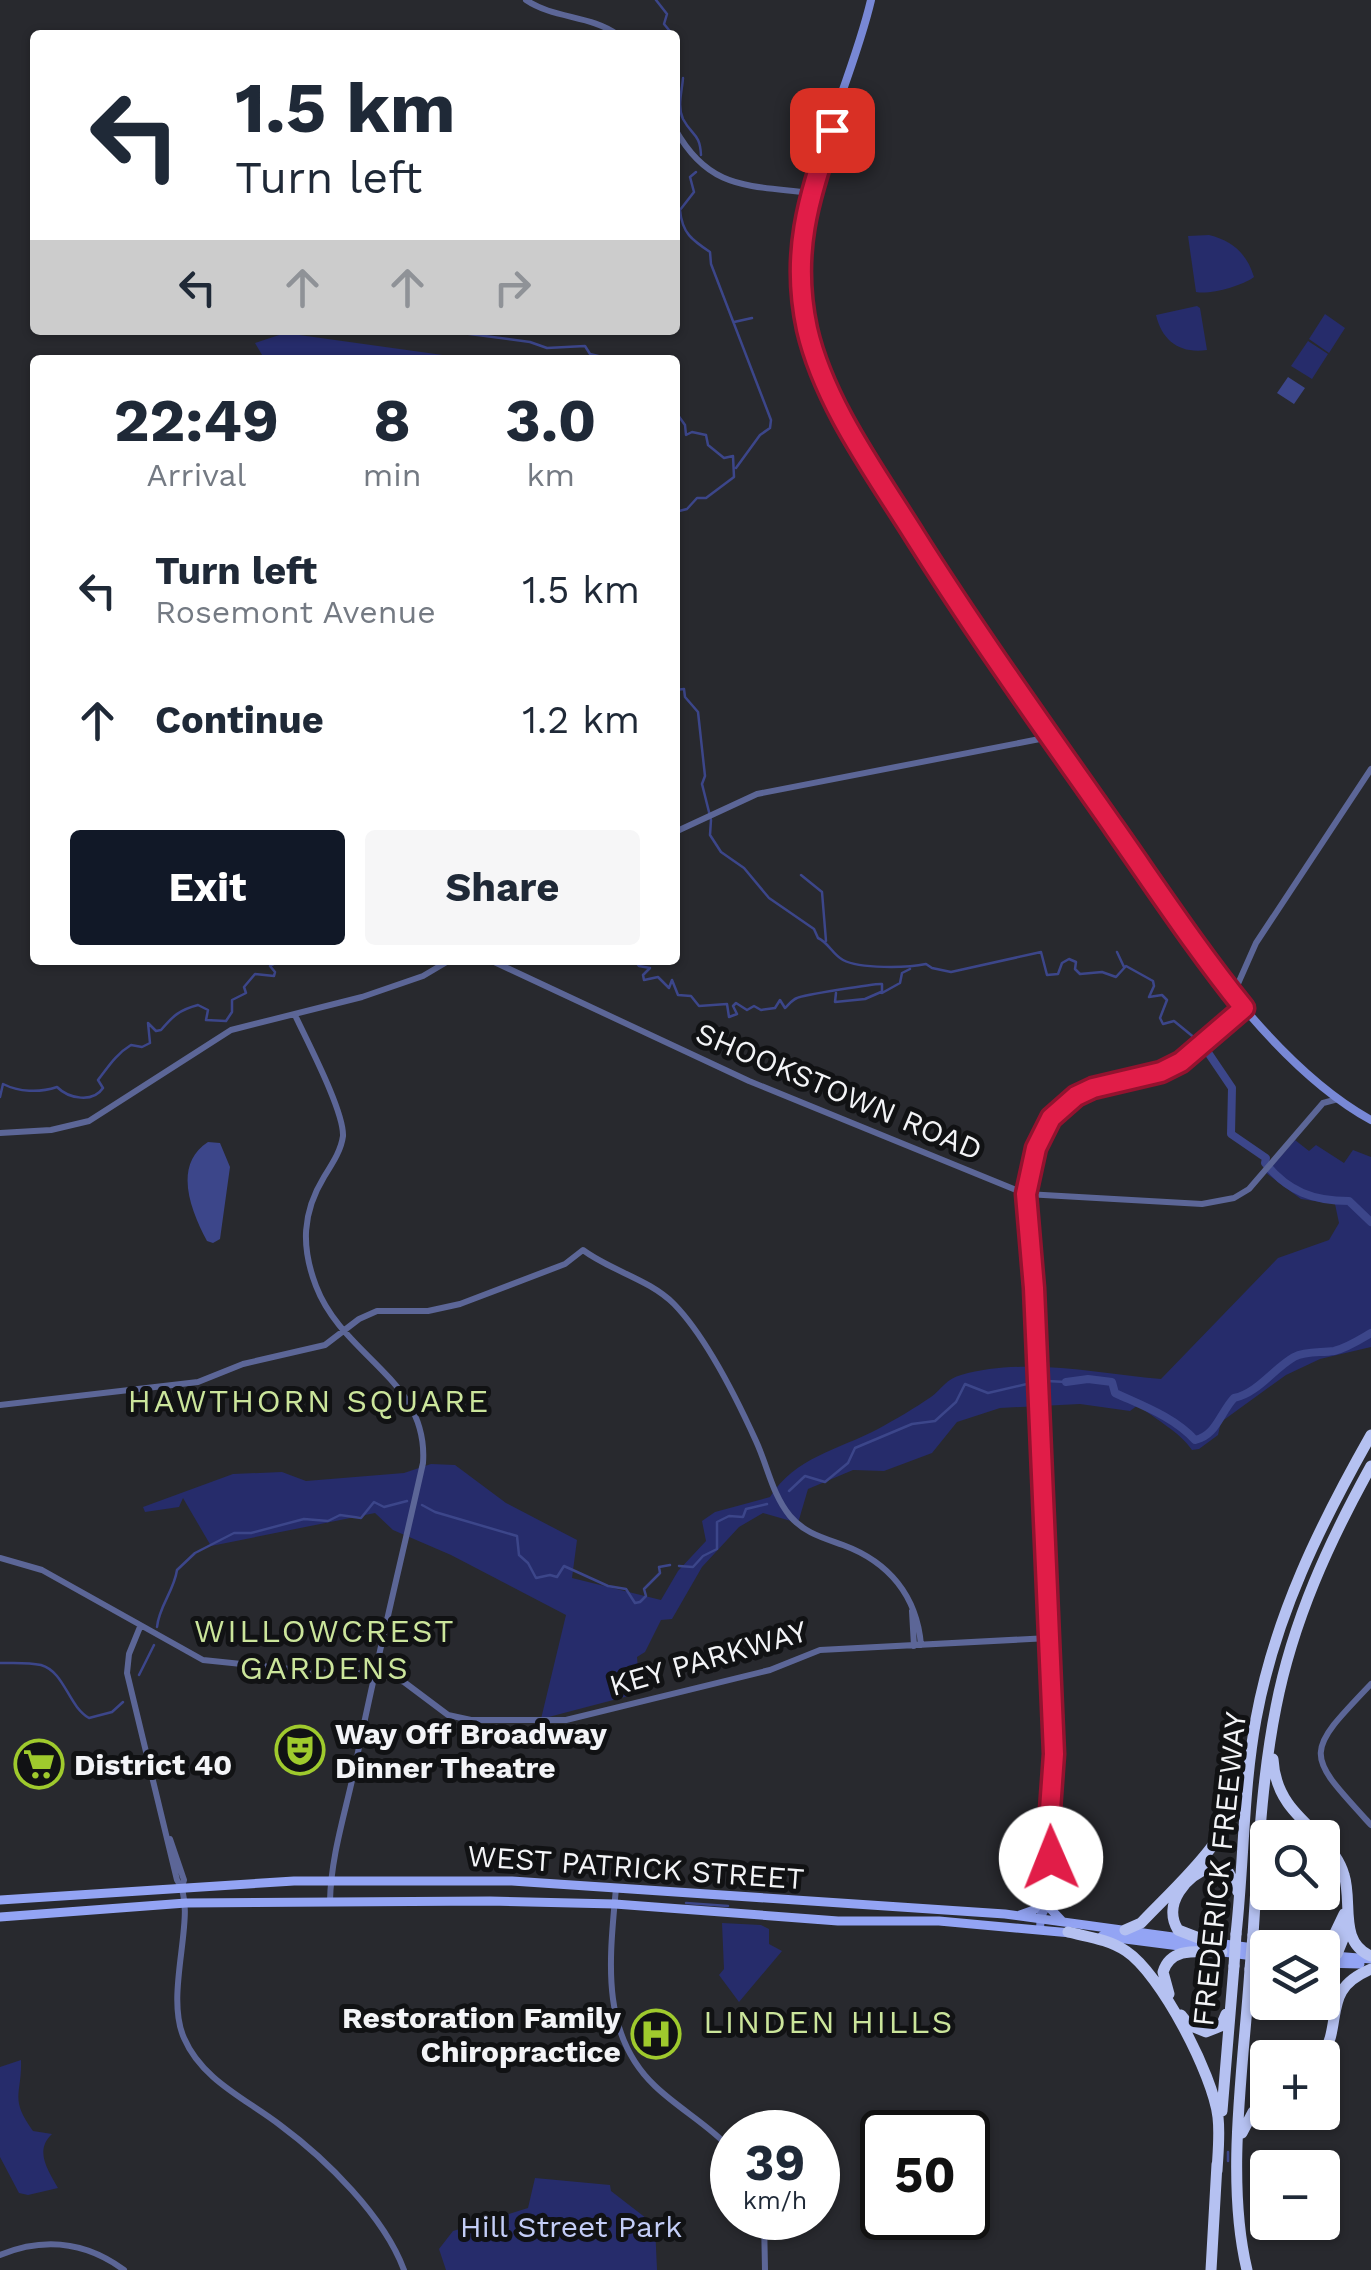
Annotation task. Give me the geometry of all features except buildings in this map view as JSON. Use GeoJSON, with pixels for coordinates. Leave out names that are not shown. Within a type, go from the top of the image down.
{"type":"FeatureCollection","features":[{"type":"Feature","properties":{"kind":"highway","name":"FREDERICK FREEWAY"},"geometry":{"type":"LineString","coordinates":[[1212,2270],[1230,2000],[1256,1721],[1289,1597],[1330,1507],[1371,1435]]}},
{"type":"Feature","properties":{"kind":"highway","name":"FREDERICK FREEWAY"},"geometry":{"type":"LineString","coordinates":[[1261,1820],[1276,1707],[1306,1599],[1371,1466]]}},
{"type":"Feature","properties":{"kind":"highway"},"geometry":{"type":"LineString","coordinates":[[1276,1707],[1276,1784],[1290,1810],[1301,1820]]}},
{"type":"Feature","properties":{"kind":"highway"},"geometry":{"type":"LineString","coordinates":[[1126,1930],[1141,1924],[1221,1838],[1244,1784],[1256,1721]]}},
{"type":"Feature","properties":{"kind":"highway"},"geometry":{"type":"LineString","coordinates":[[1340,1864],[1350,1906],[1340,1949]]}},
{"type":"Feature","properties":{"kind":"highway"},"geometry":{"type":"LineString","coordinates":[[1204,1940],[1178,1930],[1171,1916],[1173,1902],[1194,1876],[1212,1868],[1228,1873],[1238,1890],[1239,1908]]}},
{"type":"Feature","properties":{"kind":"highway"},"geometry":{"type":"LineString","coordinates":[[1338,1930],[1345,1908],[1340,1873]]}},
{"type":"Feature","properties":{"kind":"highway","name":"FREDERICK FREEWAY"},"geometry":{"type":"LineString","coordinates":[[1247,2270],[1238,2210],[1239,2142],[1254,1910]]}},
{"type":"Feature","properties":{"kind":"highway"},"geometry":{"type":"LineString","coordinates":[[1066,1927],[1116,1945],[1136,1958],[1152,1976],[1211,2084],[1218,2118],[1217,2171]]}},
{"type":"Feature","properties":{"kind":"highway"},"geometry":{"type":"LineString","coordinates":[[1329,2040],[1338,1993],[1371,1962],[1355,1945],[1348,1927]]}},
{"type":"Feature","properties":{"kind":"highway"},"geometry":{"type":"LineString","coordinates":[[1222,1952],[1175,1954],[1166,1962],[1163,1976],[1181,2015],[1195,2029],[1216,2029],[1224,2022],[1230,2000]]}},
{"type":"Feature","properties":{"kind":"highway"},"geometry":{"type":"LineString","coordinates":[[1239,2142],[1250,2118]]}},
{"type":"Feature","properties":{"kind":"main road"},"geometry":{"type":"LineString","coordinates":[[871,0],[802,226],[800,258],[807,328],[826,383],[960,607],[1233,995],[1325,1088],[1371,1120]]}},
{"type":"Feature","properties":{"kind":"main road"},"geometry":{"type":"LineString","coordinates":[[1043,1913],[1052,1839],[1054,1754],[1034,1288],[1026,1194],[1040,1139],[1064,1104],[1093,1088],[1161,1072],[1181,1062],[1244,1008]]}},
{"type":"Feature","properties":{"kind":"main road","name":"WEST PATRICK STREET"},"geometry":{"type":"LineString","coordinates":[[0,1900],[182,1886],[431,1879],[616,1887],[1017,1916],[1043,1913]]}},
{"type":"Feature","properties":{"kind":"main road","name":"WEST PATRICK STREET"},"geometry":{"type":"LineString","coordinates":[[0,1917],[186,1904],[330,1901],[615,1904],[832,1921],[938,1921],[1043,1913],[1066,1927],[1250,1956]]}},
{"type":"Feature","properties":{"kind":"main road"},"geometry":{"type":"LineString","coordinates":[[1017,1916],[1035,1909],[1066,1927]]}},
{"type":"Feature","properties":{"kind":"main road","name":"WEST PATRICK STREET"},"geometry":{"type":"LineString","coordinates":[[1066,1927],[1126,1930],[1250,1947]]}},
{"type":"Feature","properties":{"kind":"main road"},"geometry":{"type":"LineString","coordinates":[[1340,1960],[1371,1962]]}},
{"type":"Feature","properties":{"kind":"street"},"geometry":{"type":"LineString","coordinates":[[526,0],[556,15],[610,30]]}},
{"type":"Feature","properties":{"kind":"street"},"geometry":{"type":"LineString","coordinates":[[680,137],[692,156],[713,174],[741,184],[810,194]]}},
{"type":"Feature","properties":{"kind":"street"},"geometry":{"type":"LineString","coordinates":[[680,829],[739,800],[771,790],[1050,737]]}},
{"type":"Feature","properties":{"kind":"street"},"geometry":{"type":"LineString","coordinates":[[1233,995],[1256,943],[1371,769]]}},
{"type":"Feature","properties":{"kind":"street"},"geometry":{"type":"LineString","coordinates":[[0,1133],[51,1130],[89,1121],[214,1038],[252,1023],[295,1015],[405,983],[440,965]]}},
{"type":"Feature","properties":{"kind":"street","name":"SHOOKSTOWN ROAD"},"geometry":{"type":"LineString","coordinates":[[501,965],[750,1081],[1026,1194],[1213,1203],[1243,1194],[1323,1103]]}},
{"type":"Feature","properties":{"kind":"street"},"geometry":{"type":"LineString","coordinates":[[295,1015],[342,1124],[338,1153],[309,1208],[304,1234],[306,1253],[318,1291],[342,1330],[399,1388],[416,1413],[423,1436],[423,1464],[330,1880],[330,1901]]}},
{"type":"Feature","properties":{"kind":"street"},"geometry":{"type":"LineString","coordinates":[[1325,1088],[1323,1103],[1338,1099]]}},
{"type":"Feature","properties":{"kind":"street"},"geometry":{"type":"LineString","coordinates":[[0,1405],[198,1382],[243,1364],[324,1344],[377,1311],[428,1311],[460,1304],[565,1264],[584,1250],[599,1262],[661,1292],[693,1326],[742,1412],[774,1492],[792,1518],[813,1534],[876,1559],[890,1571],[919,1621],[918,1646]]}},
{"type":"Feature","properties":{"kind":"street","name":"KEY PARKWAY"},"geometry":{"type":"LineString","coordinates":[[0,1558],[42,1570],[203,1660],[328,1673],[376,1672],[402,1681],[440,1712],[454,1718],[553,1722],[764,1671],[820,1650],[1049,1638]]}},
{"type":"Feature","properties":{"kind":"street"},"geometry":{"type":"LineString","coordinates":[[140,1627],[128,1654],[127,1673],[186,1904],[175,2002],[183,2037],[194,2056],[217,2080],[283,2126],[340,2179],[392,2243],[404,2270]]}},
{"type":"Feature","properties":{"kind":"street"},"geometry":{"type":"LineString","coordinates":[[1371,1684],[1331,1726],[1320,1748],[1328,1777],[1371,1824]]}},
{"type":"Feature","properties":{"kind":"street"},"geometry":{"type":"LineString","coordinates":[[616,1887],[610,1986],[623,2038],[655,2086],[710,2132]]}},
{"type":"Feature","properties":{"kind":"street"},"geometry":{"type":"LineString","coordinates":[[764,2240],[765,2270]]}},
{"type":"Feature","properties":{"kind":"street"},"geometry":{"type":"LineString","coordinates":[[0,2255],[23,2246],[60,2244],[100,2253],[124,2270]]}},
{"type":"Feature","properties":{"kind":"green space"},"geometry":{"type":"Polygon","coordinates":[[[1209,235],[1238,250],[1254,277],[1226,289],[1196,292],[1188,236],[1209,235]]]}},
{"type":"Feature","properties":{"kind":"green space"},"geometry":{"type":"Polygon","coordinates":[[[1197,306],[1207,350],[1188,350],[1174,344],[1163,332],[1156,315],[1197,306]]]}},
{"type":"Feature","properties":{"kind":"green space"},"geometry":{"type":"Polygon","coordinates":[[[1325,314],[1345,328],[1329,353],[1309,339],[1325,314]]]}},
{"type":"Feature","properties":{"kind":"green space"},"geometry":{"type":"Polygon","coordinates":[[[279,335],[299,335],[443,355],[262,355],[255,343],[279,335]]]}},
{"type":"Feature","properties":{"kind":"green space"},"geometry":{"type":"Polygon","coordinates":[[[1308,341],[1328,354],[1312,379],[1291,366],[1308,341]]]}},
{"type":"Feature","properties":{"kind":"green space"},"geometry":{"type":"Polygon","coordinates":[[[1295,1140],[1309,1151],[1316,1145],[1344,1163],[1353,1150],[1371,1157],[1371,1347],[1320,1359],[1286,1375],[1221,1422],[1218,1435],[1199,1449],[1192,1450],[1138,1405],[1130,1411],[1080,1404],[1000,1408],[957,1422],[932,1453],[884,1471],[853,1470],[808,1489],[798,1523],[763,1513],[739,1527],[702,1567],[672,1619],[661,1620],[645,1652],[637,1657],[640,1693],[541,1719],[566,1615],[451,1555],[393,1530],[375,1513],[211,1546],[183,1498],[179,1507],[145,1512],[143,1507],[233,1474],[282,1472],[306,1481],[404,1473],[431,1464],[455,1465],[506,1503],[577,1540],[572,1578],[661,1600],[678,1571],[706,1541],[702,1521],[715,1512],[770,1497],[780,1483],[805,1463],[892,1421],[956,1377],[985,1370],[1035,1367],[1161,1379],[1278,1258],[1329,1240],[1339,1223],[1335,1204],[1301,1199],[1266,1173],[1295,1140]]]}},
{"type":"Feature","properties":{"kind":"green space"},"geometry":{"type":"Polygon","coordinates":[[[722,1923],[761,1925],[769,1929],[769,1944],[782,1951],[739,2002],[719,1975],[724,1969],[722,1923]]]}},
{"type":"Feature","properties":{"kind":"green space"},"geometry":{"type":"Polygon","coordinates":[[[21,2060],[21,2111],[33,2131],[52,2134],[43,2154],[58,2188],[28,2195],[19,2193],[0,2157],[0,2067],[21,2060]]]}},
{"type":"Feature","properties":{"kind":"green space","name":"Hill Street Park"},"geometry":{"type":"Polygon","coordinates":[[[535,2178],[610,2185],[611,2191],[655,2225],[657,2270],[446,2270],[439,2249],[453,2231],[528,2208],[535,2178]]]}},
{"type":"Feature","properties":{"kind":"water"},"geometry":{"type":"Polygon","coordinates":[[[1288,377],[1305,388],[1294,404],[1277,393],[1288,377]]]}},
{"type":"Feature","properties":{"kind":"water"},"geometry":{"type":"Polygon","coordinates":[[[208,1142],[220,1143],[230,1167],[220,1239],[213,1243],[207,1241],[201,1229],[188,1188],[191,1163],[208,1142]]]}},
{"type":"Feature","properties":{"kind":"waterway"},"geometry":{"type":"LineString","coordinates":[[656,0],[667,14],[664,24],[669,30]]}},
{"type":"Feature","properties":{"kind":"waterway"},"geometry":{"type":"LineString","coordinates":[[683,78],[681,114],[697,138],[701,155]]}},
{"type":"Feature","properties":{"kind":"waterway"},"geometry":{"type":"LineString","coordinates":[[696,172],[690,177],[694,192],[680,210],[683,225],[693,240],[710,252],[711,264],[771,420],[770,428],[760,435],[736,468]]}},
{"type":"Feature","properties":{"kind":"waterway"},"geometry":{"type":"LineString","coordinates":[[734,322],[752,318]]}},
{"type":"Feature","properties":{"kind":"waterway"},"geometry":{"type":"LineString","coordinates":[[477,335],[547,348],[585,346],[594,355]]}},
{"type":"Feature","properties":{"kind":"waterway"},"geometry":{"type":"LineString","coordinates":[[680,418],[686,435],[706,435],[708,445],[724,458],[733,456],[734,477],[680,511]]}},
{"type":"Feature","properties":{"kind":"waterway"},"geometry":{"type":"LineString","coordinates":[[680,689],[684,689],[685,697],[698,712],[705,776],[702,784],[711,820],[710,835],[721,852],[744,868],[769,898],[814,929],[839,958],[872,966],[926,964],[951,972],[1041,952],[1047,975],[1058,974],[1062,963],[1069,959],[1076,962],[1075,969],[1080,974],[1102,972],[1116,977],[1126,966],[1153,981],[1149,997],[1162,995],[1167,1000],[1160,1018],[1163,1024],[1174,1021],[1196,1039]]}},
{"type":"Feature","properties":{"kind":"waterway"},"geometry":{"type":"LineString","coordinates":[[801,875],[822,892],[826,941]]}},
{"type":"Feature","properties":{"kind":"waterway"},"geometry":{"type":"LineString","coordinates":[[1117,952],[1124,967]]}},
{"type":"Feature","properties":{"kind":"waterway"},"geometry":{"type":"LineString","coordinates":[[0,1097],[3,1084],[29,1091],[57,1087],[74,1097],[93,1096],[103,1088],[98,1080],[121,1052],[131,1045],[142,1047],[150,1043],[148,1023],[156,1031],[161,1030],[177,1014],[198,1005],[208,1010],[206,1020],[226,1021],[232,1012],[232,1000],[246,993],[244,987],[255,974],[274,976],[272,965]]}},
{"type":"Feature","properties":{"kind":"waterway"},"geometry":{"type":"LineString","coordinates":[[638,965],[650,968],[643,975],[644,980],[658,977],[669,988],[672,980],[678,995],[691,996],[699,1006],[727,1004],[729,1017],[737,1014],[733,1006],[736,1003],[747,1010],[754,1006],[761,1010],[775,1008],[780,1000],[785,1008],[802,996],[877,984],[882,984],[882,993],[900,983],[902,973],[910,969]]}},
{"type":"Feature","properties":{"kind":"waterway"},"geometry":{"type":"LineString","coordinates":[[836,993],[835,1002],[865,999],[881,992]]}},
{"type":"Feature","properties":{"kind":"waterway"},"geometry":{"type":"LineString","coordinates":[[1207,1051],[1232,1088],[1231,1134],[1266,1158],[1265,1163],[1292,1188],[1313,1197],[1349,1201],[1371,1222]]}},
{"type":"Feature","properties":{"kind":"waterway"},"geometry":{"type":"LineString","coordinates":[[1066,1382],[1112,1382],[1115,1393],[1168,1418],[1195,1440],[1213,1429],[1234,1398],[1251,1391],[1294,1357],[1339,1350],[1371,1333]]}},
{"type":"Feature","properties":{"kind":"waterway"},"geometry":{"type":"LineString","coordinates":[[1047,1381],[1066,1382]]}},
{"type":"Feature","properties":{"kind":"waterway"},"geometry":{"type":"LineString","coordinates":[[789,1491],[805,1476],[825,1482],[848,1463],[855,1448],[912,1424],[935,1421],[956,1402],[965,1384],[988,1393],[1027,1384]]}},
{"type":"Feature","properties":{"kind":"waterway"},"geometry":{"type":"LineString","coordinates":[[157,1627],[177,1570],[195,1553],[234,1533],[251,1533],[304,1519],[328,1521],[340,1515],[361,1518],[374,1502],[384,1507],[407,1501]]}},
{"type":"Feature","properties":{"kind":"waterway"},"geometry":{"type":"LineString","coordinates":[[679,1566],[693,1567],[717,1549],[717,1522],[729,1516],[743,1517],[746,1509],[767,1504]]}},
{"type":"Feature","properties":{"kind":"waterway"},"geometry":{"type":"LineString","coordinates":[[422,1505],[517,1536],[519,1555],[536,1578],[557,1577],[564,1566],[608,1586],[626,1589],[635,1603],[646,1596],[644,1589],[660,1573],[659,1567],[670,1565]]}},
{"type":"Feature","properties":{"kind":"waterway"},"geometry":{"type":"LineString","coordinates":[[139,1675],[154,1645]]}},
{"type":"Feature","properties":{"kind":"waterway"},"geometry":{"type":"LineString","coordinates":[[0,1663],[31,1663],[49,1669],[89,1718],[112,1712],[123,1702]]}},
{"type":"Feature","properties":{"kind":"waterway"},"geometry":{"type":"LineString","coordinates":[[686,1903],[728,1906]]}},
{"type":"Feature","properties":{"kind":"waterway"},"geometry":{"type":"LineString","coordinates":[[1228,2152],[1228,2161]]}},
{"type":"Feature","properties":{"kind":"place","name":"Way Off Broadway Dinner Theatre"},"geometry":{"type":"Point","coordinates":[300,1750]}},
{"type":"Feature","properties":{"kind":"place","name":"District 40"},"geometry":{"type":"Point","coordinates":[39,1764]}},
{"type":"Feature","properties":{"kind":"place","name":"Restoration Family Chiropractice"},"geometry":{"type":"Point","coordinates":[656,2034]}},
{"type":"Feature","properties":{"kind":"district","name":"HAWTHORN SQUARE"},"geometry":{"type":"Point","coordinates":[309,1401]}},
{"type":"Feature","properties":{"kind":"district","name":"WILLOWCREST GARDENS"},"geometry":{"type":"Point","coordinates":[325,1650]}},
{"type":"Feature","properties":{"kind":"district","name":"LINDEN HILLS"},"geometry":{"type":"Point","coordinates":[829,2022]}},
{"type":"Feature","properties":{"kind":"route"},"geometry":{"type":"LineString","coordinates":[[832,130],[802,226],[800,258],[807,328],[826,383],[960,607],[1244,1008],[1181,1062],[1161,1072],[1093,1088],[1064,1104],[1044,1129],[1036,1148],[1026,1194],[1038,1361],[1054,1754],[1051,1858]]}}]}
